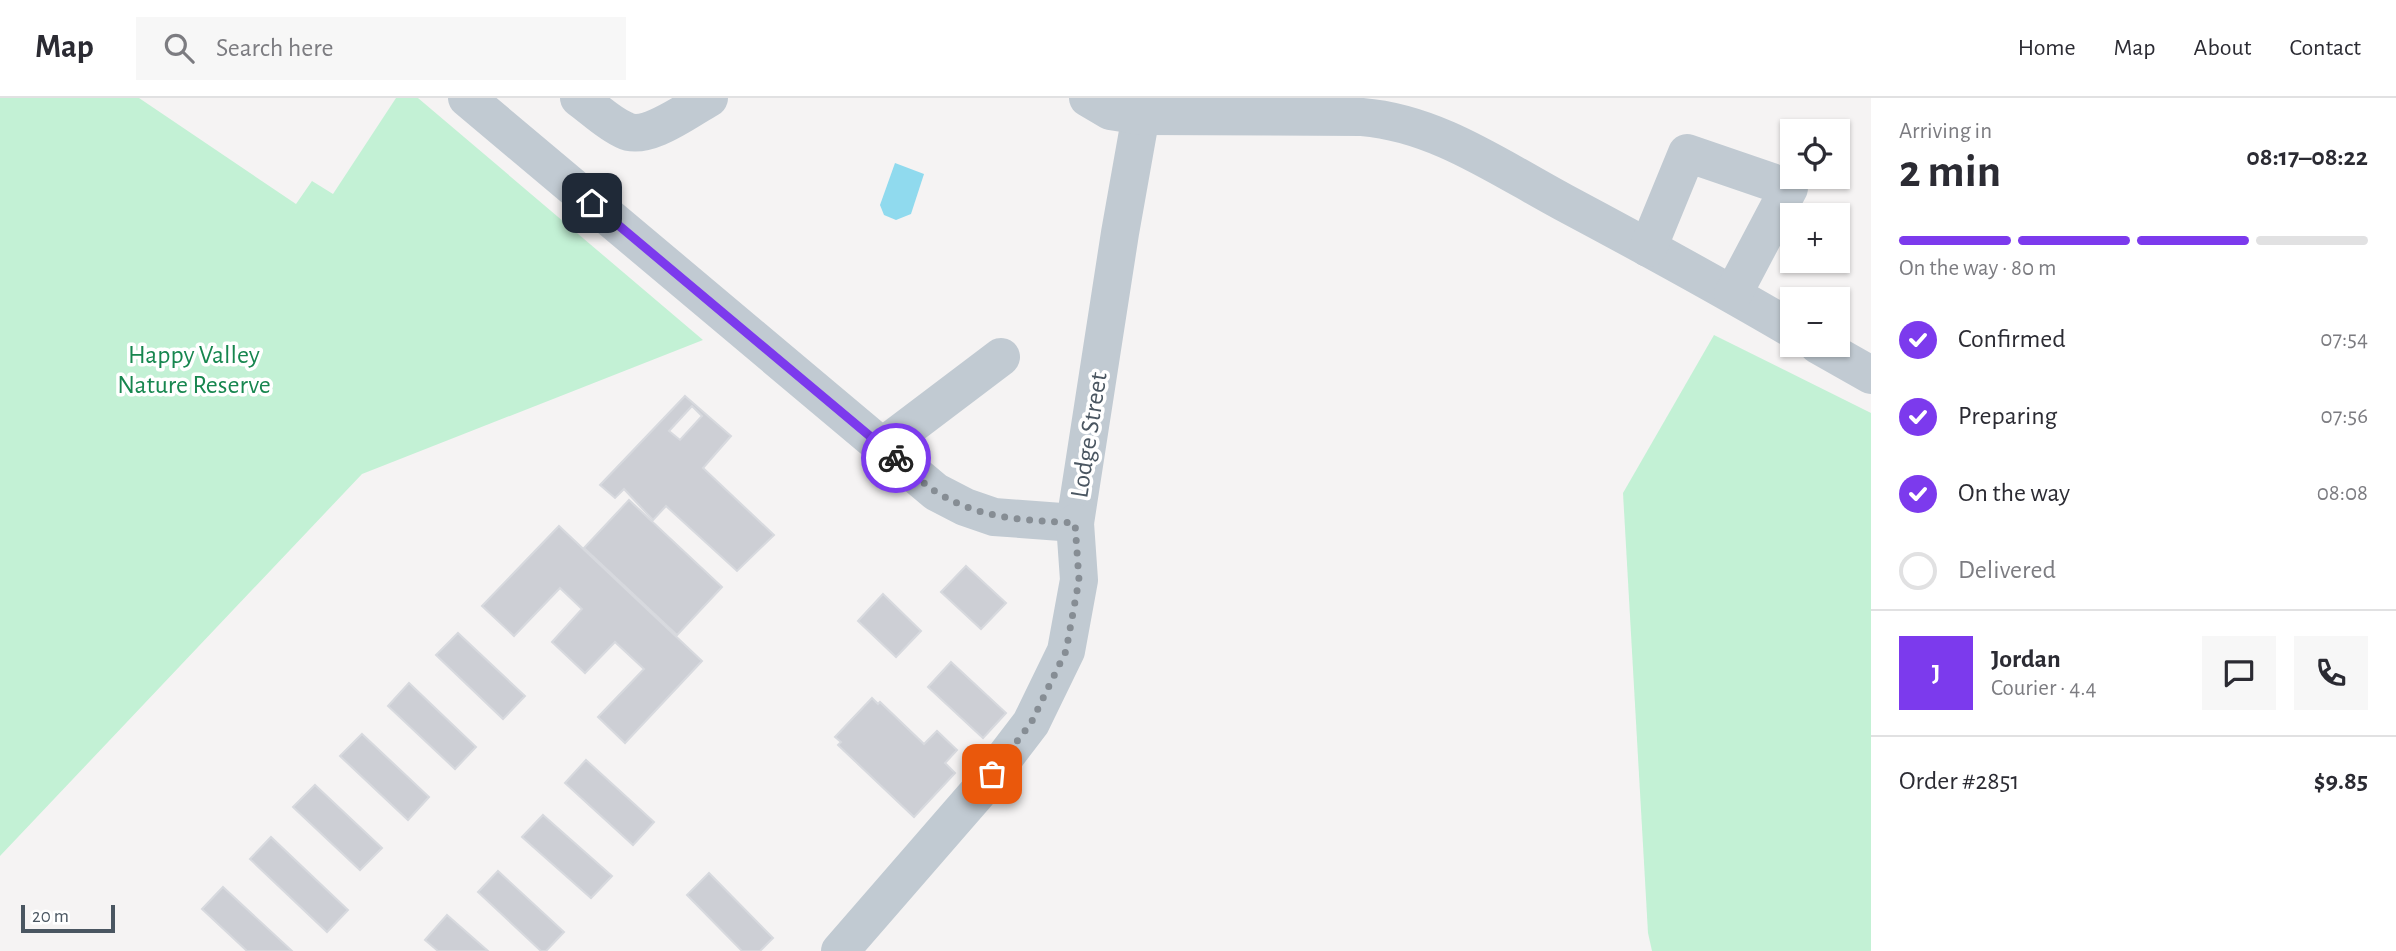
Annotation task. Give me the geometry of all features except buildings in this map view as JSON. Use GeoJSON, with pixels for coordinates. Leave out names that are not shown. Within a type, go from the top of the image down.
{"type":"FeatureCollection","features":[{"type":"Feature","properties":{"kind":"lane","name":"Lodge Street"},"geometry":{"type":"LineString","coordinates":[[467,98],[936,492],[964,507],[994,517],[1075,523],[1120,233],[1143,107]]}},
{"type":"Feature","properties":{"kind":"lane"},"geometry":{"type":"LineString","coordinates":[[579,98],[625,132],[636,133],[649,132],[709,98]]}},
{"type":"Feature","properties":{"kind":"lane"},"geometry":{"type":"LineString","coordinates":[[1088,98],[1110,111],[1143,107],[1389,119],[1431,131],[1780,322]]}},
{"type":"Feature","properties":{"kind":"lane"},"geometry":{"type":"LineString","coordinates":[[1648,248],[1687,153],[1789,188],[1733,295]]}},
{"type":"Feature","properties":{"kind":"lane"},"geometry":{"type":"LineString","coordinates":[[1839,357],[1871,375]]}},
{"type":"Feature","properties":{"kind":"lane"},"geometry":{"type":"LineString","coordinates":[[882,447],[1001,358]]}},
{"type":"Feature","properties":{"kind":"lane"},"geometry":{"type":"LineString","coordinates":[[840,951],[979,791],[1031,723],[1066,651],[1079,580],[1075,523]]}},
{"type":"Feature","properties":{"kind":"green space","name":"Happy Valley Nature Reserve"},"geometry":{"type":"Polygon","coordinates":[[[0,98],[139,98],[296,204],[312,181],[333,194],[396,98],[418,98],[703,340],[362,474],[0,856],[0,98]]]}},
{"type":"Feature","properties":{"kind":"green space"},"geometry":{"type":"Polygon","coordinates":[[[1714,335],[1871,413],[1871,951],[1652,951],[1648,933],[1623,493],[1714,335]]]}},
{"type":"Feature","properties":{"kind":"water"},"geometry":{"type":"Polygon","coordinates":[[[895,163],[924,174],[911,214],[896,220],[884,215],[880,205],[895,163]]]}},
{"type":"Feature","properties":{"kind":"way so far"},"geometry":{"type":"LineString","coordinates":[[896,458],[936,492],[964,507],[994,517],[1075,523],[1079,580],[1066,651],[1031,723],[992,774]]}},
{"type":"Feature","properties":{"kind":"route"},"geometry":{"type":"LineString","coordinates":[[592,203],[896,458]]}}]}
